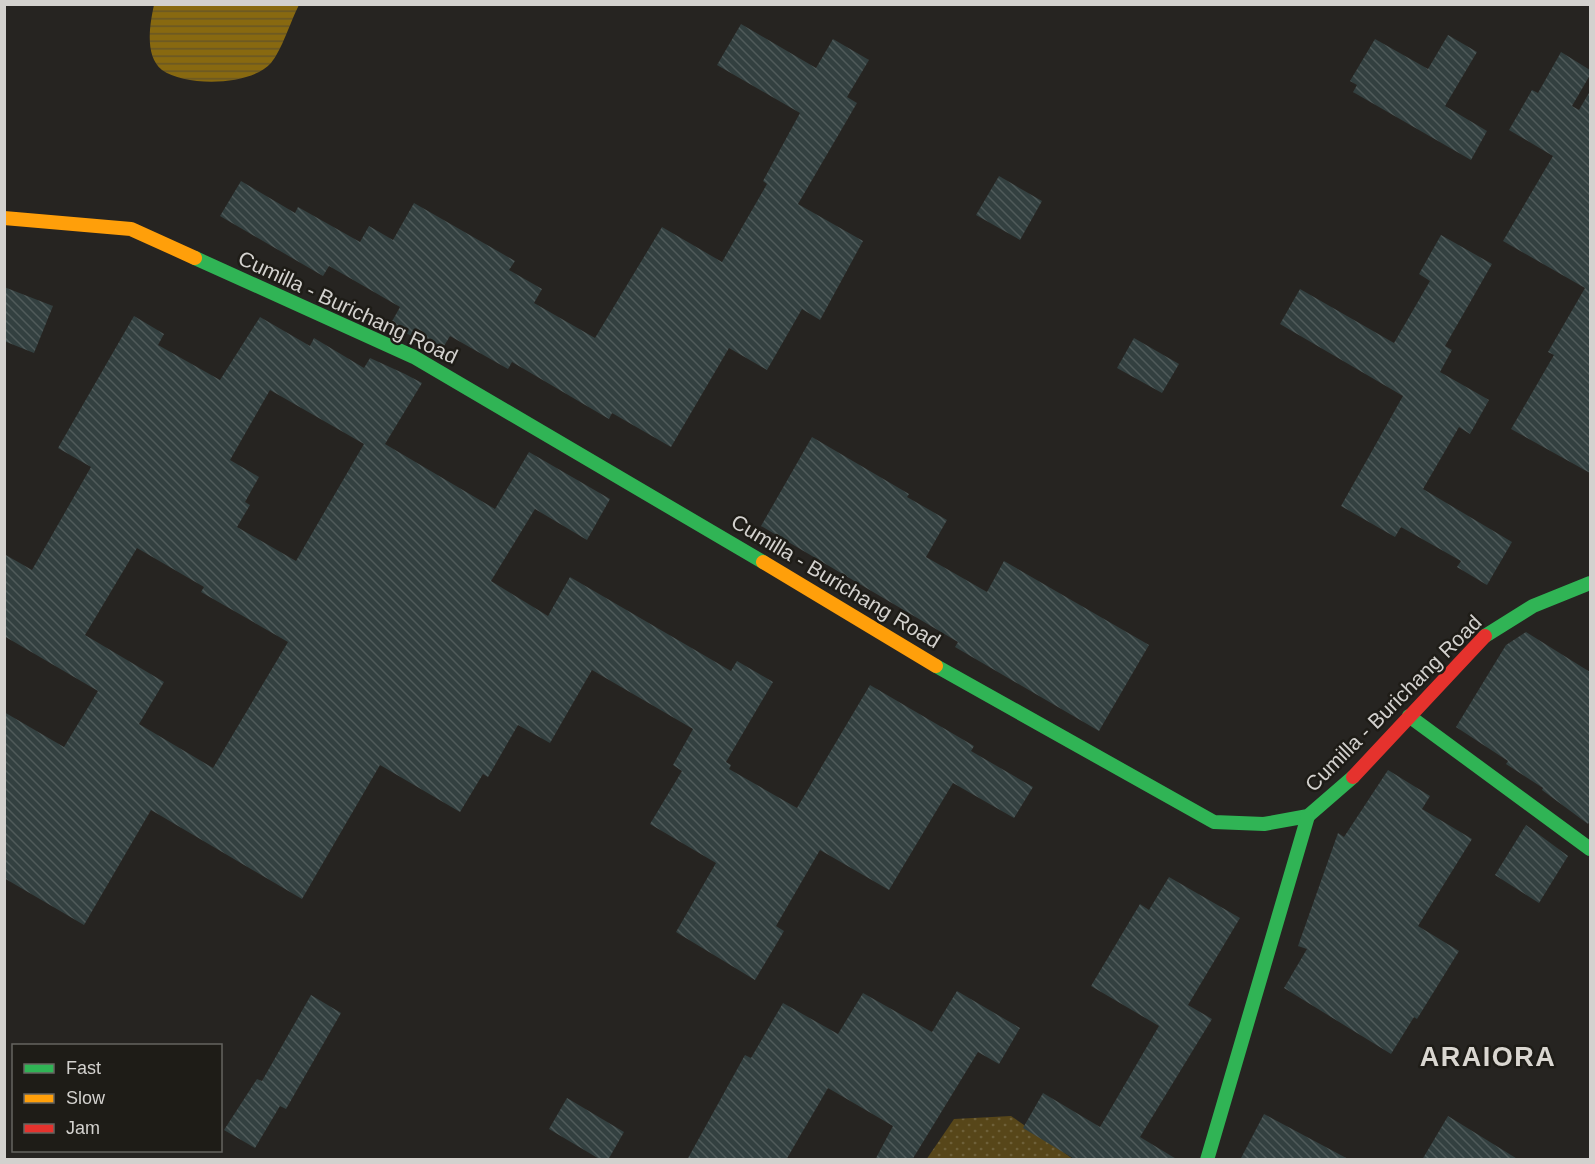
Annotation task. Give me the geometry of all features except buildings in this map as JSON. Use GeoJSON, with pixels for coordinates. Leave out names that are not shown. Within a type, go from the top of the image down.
{"type":"FeatureCollection","features":[{"type":"Feature","properties":{"kind":"main road","name":"Cumilla - Burichang Road"},"geometry":{"type":"LineString","coordinates":[[4,218],[131,229],[414,357],[641,489],[971,687],[1214,822],[1264,824],[1308,816],[1345,785],[1485,635],[1533,606],[1590,583]]}},
{"type":"Feature","properties":{"kind":"main road"},"geometry":{"type":"LineString","coordinates":[[1409,716],[1590,849]]}},
{"type":"Feature","properties":{"kind":"main road"},"geometry":{"type":"LineString","coordinates":[[1207,1160],[1308,816]]}},
{"type":"Feature","properties":{"kind":"shaded area"},"geometry":{"type":"Polygon","coordinates":[[[154,4],[299,5],[279,51],[271,63],[262,71],[249,76],[218,82],[173,76],[156,64],[150,39],[154,4]]]}},
{"type":"Feature","properties":{"kind":"shaded area"},"geometry":{"type":"Polygon","coordinates":[[[1011,1116],[1073,1159],[926,1160],[954,1119],[1011,1116]]]}},
{"type":"Feature","properties":{"kind":"traffic: fast"},"geometry":{"type":"LineString","coordinates":[[195,258],[414,357],[763,562]]}},
{"type":"Feature","properties":{"kind":"traffic: fast"},"geometry":{"type":"LineString","coordinates":[[1485,636],[1533,606],[1590,583]]}},
{"type":"Feature","properties":{"kind":"traffic: fast"},"geometry":{"type":"LineString","coordinates":[[936,666],[1214,822],[1264,824],[1308,816],[1353,777]]}},
{"type":"Feature","properties":{"kind":"traffic: fast"},"geometry":{"type":"LineString","coordinates":[[1409,716],[1590,849]]}},
{"type":"Feature","properties":{"kind":"traffic: fast"},"geometry":{"type":"LineString","coordinates":[[1207,1160],[1308,816]]}},
{"type":"Feature","properties":{"kind":"traffic: slow"},"geometry":{"type":"LineString","coordinates":[[4,218],[131,229],[195,258]]}},
{"type":"Feature","properties":{"kind":"traffic: slow"},"geometry":{"type":"LineString","coordinates":[[763,562],[936,666]]}},
{"type":"Feature","properties":{"kind":"traffic: jam"},"geometry":{"type":"LineString","coordinates":[[1353,777],[1485,636]]}},
{"type":"Feature","properties":{"kind":"district","name":"ARAIORA"},"geometry":{"type":"Point","coordinates":[1488,1057]}}]}
